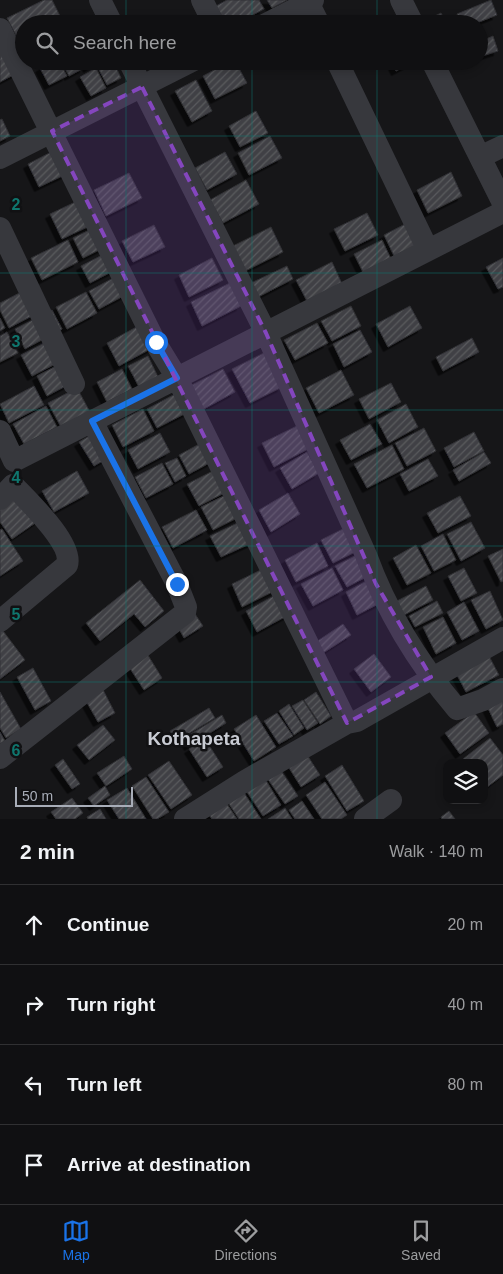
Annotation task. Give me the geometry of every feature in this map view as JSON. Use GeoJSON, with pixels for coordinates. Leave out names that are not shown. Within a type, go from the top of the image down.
{"type":"FeatureCollection","features":[{"type":"Feature","properties":{"kind":"street"},"geometry":{"type":"LineString","coordinates":[[100,0],[108,15]]}},
{"type":"Feature","properties":{"kind":"street"},"geometry":{"type":"LineString","coordinates":[[202,0],[210,15]]}},
{"type":"Feature","properties":{"kind":"street"},"geometry":{"type":"LineString","coordinates":[[401,0],[408,15]]}},
{"type":"Feature","properties":{"kind":"street"},"geometry":{"type":"LineString","coordinates":[[283,15],[310,1],[315,15]]}},
{"type":"Feature","properties":{"kind":"street"},"geometry":{"type":"LineString","coordinates":[[0,29],[15,58]]}},
{"type":"Feature","properties":{"kind":"street"},"geometry":{"type":"LineString","coordinates":[[21,70],[156,342],[177,378],[347,723]]}},
{"type":"Feature","properties":{"kind":"street"},"geometry":{"type":"LineString","coordinates":[[134,70],[266,333],[366,555],[376,584],[431,677],[457,709],[483,700],[503,689]]}},
{"type":"Feature","properties":{"kind":"street"},"geometry":{"type":"LineString","coordinates":[[0,158],[175,70]]}},
{"type":"Feature","properties":{"kind":"street"},"geometry":{"type":"LineString","coordinates":[[341,70],[428,250]]}},
{"type":"Feature","properties":{"kind":"street"},"geometry":{"type":"LineString","coordinates":[[436,70],[503,203]]}},
{"type":"Feature","properties":{"kind":"street"},"geometry":{"type":"LineString","coordinates":[[480,157],[503,146]]}},
{"type":"Feature","properties":{"kind":"street"},"geometry":{"type":"LineString","coordinates":[[0,431],[14,461],[503,212]]}},
{"type":"Feature","properties":{"kind":"street"},"geometry":{"type":"LineString","coordinates":[[0,228],[74,384]]}},
{"type":"Feature","properties":{"kind":"street"},"geometry":{"type":"LineString","coordinates":[[0,758],[185,613],[186,607],[177,584],[92,421]]}},
{"type":"Feature","properties":{"kind":"street"},"geometry":{"type":"LineString","coordinates":[[0,499],[13,485],[65,545],[70,558],[67,565],[0,621]]}},
{"type":"Feature","properties":{"kind":"street"},"geometry":{"type":"LineString","coordinates":[[185,819],[245,781],[347,723],[357,721],[431,677],[503,638]]}},
{"type":"Feature","properties":{"kind":"street"},"geometry":{"type":"LineString","coordinates":[[365,819],[391,800]]}},
{"type":"Feature","properties":{"kind":"highlighted area"},"geometry":{"type":"Polygon","coordinates":[[[142,87],[266,333],[376,584],[431,677],[347,723],[52,131],[142,87]]]}},
{"type":"Feature","properties":{"kind":"building"},"geometry":{"type":"Polygon","coordinates":[[[44,0],[52,0],[60,15],[15,15],[15,33],[7,18],[44,0]]]}},
{"type":"Feature","properties":{"kind":"building"},"geometry":{"type":"Polygon","coordinates":[[[227,0],[259,0],[264,9],[253,15],[221,15],[216,6],[227,0]]]}},
{"type":"Feature","properties":{"kind":"building"},"geometry":{"type":"Polygon","coordinates":[[[267,0],[287,0],[272,8],[267,0]]]}},
{"type":"Feature","properties":{"kind":"building"},"geometry":{"type":"Polygon","coordinates":[[[491,0],[497,15],[488,19],[488,15],[457,14],[491,0]]]}},
{"type":"Feature","properties":{"kind":"building"},"geometry":{"type":"Polygon","coordinates":[[[493,36],[498,51],[488,54],[488,38],[493,36]]]}},
{"type":"Feature","properties":{"kind":"building"},"geometry":{"type":"Polygon","coordinates":[[[0,52],[15,70],[19,72],[0,82],[0,52]]]}},
{"type":"Feature","properties":{"kind":"building"},"geometry":{"type":"Polygon","coordinates":[[[41,70],[64,70],[67,76],[49,85],[41,70]]]}},
{"type":"Feature","properties":{"kind":"building"},"geometry":{"type":"Polygon","coordinates":[[[66,70],[80,70],[69,76],[66,70]]]}},
{"type":"Feature","properties":{"kind":"building"},"geometry":{"type":"Polygon","coordinates":[[[92,70],[97,70],[106,88],[91,96],[80,77],[92,70]]]}},
{"type":"Feature","properties":{"kind":"building"},"geometry":{"type":"Polygon","coordinates":[[[99,70],[117,70],[121,78],[107,85],[99,70]]]}},
{"type":"Feature","properties":{"kind":"building"},"geometry":{"type":"Polygon","coordinates":[[[214,70],[240,70],[247,83],[215,99],[203,76],[214,70]]]}},
{"type":"Feature","properties":{"kind":"building"},"geometry":{"type":"Polygon","coordinates":[[[196,80],[212,111],[192,122],[175,91],[196,80]]]}},
{"type":"Feature","properties":{"kind":"building"},"geometry":{"type":"Polygon","coordinates":[[[256,111],[268,133],[240,147],[229,126],[256,111]]]}},
{"type":"Feature","properties":{"kind":"building"},"geometry":{"type":"Polygon","coordinates":[[[2,119],[10,136],[0,141],[0,120],[2,119]]]}},
{"type":"Feature","properties":{"kind":"building"},"geometry":{"type":"Polygon","coordinates":[[[270,136],[282,158],[249,175],[238,153],[270,136]]]}},
{"type":"Feature","properties":{"kind":"building"},"geometry":{"type":"Polygon","coordinates":[[[65,145],[77,169],[39,187],[28,164],[65,145]]]}},
{"type":"Feature","properties":{"kind":"building"},"geometry":{"type":"Polygon","coordinates":[[[225,152],[237,174],[207,190],[195,168],[225,152]]]}},
{"type":"Feature","properties":{"kind":"building"},"geometry":{"type":"Polygon","coordinates":[[[451,172],[462,196],[428,213],[417,190],[451,172]]]}},
{"type":"Feature","properties":{"kind":"building"},"geometry":{"type":"Polygon","coordinates":[[[129,173],[142,198],[106,216],[94,190],[129,173]]]}},
{"type":"Feature","properties":{"kind":"building"},"geometry":{"type":"Polygon","coordinates":[[[246,180],[259,204],[223,223],[210,200],[246,180]]]}},
{"type":"Feature","properties":{"kind":"building"},"geometry":{"type":"Polygon","coordinates":[[[88,196],[100,221],[62,239],[50,214],[88,196]]]}},
{"type":"Feature","properties":{"kind":"building"},"geometry":{"type":"Polygon","coordinates":[[[367,213],[378,235],[345,251],[334,229],[367,213]]]}},
{"type":"Feature","properties":{"kind":"building"},"geometry":{"type":"Polygon","coordinates":[[[411,221],[423,245],[395,258],[384,235],[411,221]]]}},
{"type":"Feature","properties":{"kind":"building"},"geometry":{"type":"Polygon","coordinates":[[[102,224],[111,244],[83,258],[73,238],[102,224]]]}},
{"type":"Feature","properties":{"kind":"building"},"geometry":{"type":"Polygon","coordinates":[[[154,225],[165,247],[133,262],[122,241],[154,225]]]}},
{"type":"Feature","properties":{"kind":"building"},"geometry":{"type":"Polygon","coordinates":[[[271,227],[283,252],[245,271],[233,246],[271,227]]]}},
{"type":"Feature","properties":{"kind":"building"},"geometry":{"type":"Polygon","coordinates":[[[68,240],[78,262],[42,280],[31,258],[68,240]]]}},
{"type":"Feature","properties":{"kind":"building"},"geometry":{"type":"Polygon","coordinates":[[[382,240],[392,261],[364,274],[354,254],[382,240]]]}},
{"type":"Feature","properties":{"kind":"building"},"geometry":{"type":"Polygon","coordinates":[[[108,252],[117,269],[90,283],[81,266],[108,252]]]}},
{"type":"Feature","properties":{"kind":"building"},"geometry":{"type":"Polygon","coordinates":[[[212,258],[223,280],[189,297],[179,275],[212,258]]]}},
{"type":"Feature","properties":{"kind":"building"},"geometry":{"type":"Polygon","coordinates":[[[503,258],[503,287],[498,289],[486,267],[503,258]]]}},
{"type":"Feature","properties":{"kind":"building"},"geometry":{"type":"Polygon","coordinates":[[[332,262],[343,286],[308,303],[296,280],[332,262]]]}},
{"type":"Feature","properties":{"kind":"building"},"geometry":{"type":"Polygon","coordinates":[[[287,266],[293,279],[258,297],[251,283],[287,266]]]}},
{"type":"Feature","properties":{"kind":"building"},"geometry":{"type":"Polygon","coordinates":[[[119,275],[129,293],[99,309],[89,291],[119,275]]]}},
{"type":"Feature","properties":{"kind":"building"},"geometry":{"type":"Polygon","coordinates":[[[230,283],[241,306],[202,326],[191,302],[230,283]]]}},
{"type":"Feature","properties":{"kind":"building"},"geometry":{"type":"Polygon","coordinates":[[[33,286],[45,309],[9,328],[0,310],[0,303],[33,286]]]}},
{"type":"Feature","properties":{"kind":"building"},"geometry":{"type":"Polygon","coordinates":[[[86,292],[97,313],[67,329],[56,307],[86,292]]]}},
{"type":"Feature","properties":{"kind":"building"},"geometry":{"type":"Polygon","coordinates":[[[351,306],[361,326],[332,341],[321,321],[351,306]]]}},
{"type":"Feature","properties":{"kind":"building"},"geometry":{"type":"Polygon","coordinates":[[[410,306],[422,328],[388,347],[376,324],[410,306]]]}},
{"type":"Feature","properties":{"kind":"building"},"geometry":{"type":"Polygon","coordinates":[[[52,310],[62,329],[25,349],[15,329],[52,310]]]}},
{"type":"Feature","properties":{"kind":"building"},"geometry":{"type":"Polygon","coordinates":[[[0,318],[5,328],[0,331],[0,318]]]}},
{"type":"Feature","properties":{"kind":"building"},"geometry":{"type":"Polygon","coordinates":[[[317,323],[328,343],[295,360],[284,340],[317,323]]]}},
{"type":"Feature","properties":{"kind":"building"},"geometry":{"type":"Polygon","coordinates":[[[142,324],[154,347],[119,366],[107,343],[142,324]]]}},
{"type":"Feature","properties":{"kind":"building"},"geometry":{"type":"Polygon","coordinates":[[[360,330],[372,352],[344,367],[333,344],[360,330]]]}},
{"type":"Feature","properties":{"kind":"building"},"geometry":{"type":"Polygon","coordinates":[[[7,332],[18,353],[0,362],[0,336],[7,332]]]}},
{"type":"Feature","properties":{"kind":"building"},"geometry":{"type":"Polygon","coordinates":[[[54,338],[65,359],[32,376],[21,355],[54,338]]]}},
{"type":"Feature","properties":{"kind":"building"},"geometry":{"type":"Polygon","coordinates":[[[472,338],[479,352],[443,371],[436,357],[472,338]]]}},
{"type":"Feature","properties":{"kind":"building"},"geometry":{"type":"Polygon","coordinates":[[[264,353],[282,387],[250,403],[232,369],[264,353]]]}},
{"type":"Feature","properties":{"kind":"building"},"geometry":{"type":"Polygon","coordinates":[[[148,356],[159,379],[140,389],[128,366],[148,356]]]}},
{"type":"Feature","properties":{"kind":"building"},"geometry":{"type":"Polygon","coordinates":[[[64,362],[75,381],[47,396],[37,376],[64,362]]]}},
{"type":"Feature","properties":{"kind":"building"},"geometry":{"type":"Polygon","coordinates":[[[122,369],[132,389],[107,402],[97,382],[122,369]]]}},
{"type":"Feature","properties":{"kind":"building"},"geometry":{"type":"Polygon","coordinates":[[[223,369],[235,392],[202,410],[190,386],[223,369]]]}},
{"type":"Feature","properties":{"kind":"building"},"geometry":{"type":"Polygon","coordinates":[[[341,370],[354,395],[319,413],[306,388],[341,370]]]}},
{"type":"Feature","properties":{"kind":"building"},"geometry":{"type":"Polygon","coordinates":[[[391,383],[401,402],[369,419],[359,399],[391,383]]]}},
{"type":"Feature","properties":{"kind":"building"},"geometry":{"type":"Polygon","coordinates":[[[34,386],[44,405],[9,423],[0,404],[34,386]]]}},
{"type":"Feature","properties":{"kind":"building"},"geometry":{"type":"Polygon","coordinates":[[[77,388],[90,412],[61,427],[48,403],[77,388]]]}},
{"type":"Feature","properties":{"kind":"building"},"geometry":{"type":"Polygon","coordinates":[[[179,392],[190,411],[157,428],[147,409],[179,392]]]}},
{"type":"Feature","properties":{"kind":"building"},"geometry":{"type":"Polygon","coordinates":[[[406,404],[418,427],[389,443],[377,420],[406,404]]]}},
{"type":"Feature","properties":{"kind":"building"},"geometry":{"type":"Polygon","coordinates":[[[46,406],[57,427],[24,444],[13,424],[46,406]]]}},
{"type":"Feature","properties":{"kind":"building"},"geometry":{"type":"Polygon","coordinates":[[[143,409],[154,431],[123,447],[112,425],[143,409]]]}},
{"type":"Feature","properties":{"kind":"building"},"geometry":{"type":"Polygon","coordinates":[[[370,424],[382,444],[351,460],[340,440],[370,424]]]}},
{"type":"Feature","properties":{"kind":"building"},"geometry":{"type":"Polygon","coordinates":[[[299,425],[310,448],[274,467],[262,443],[299,425]]]}},
{"type":"Feature","properties":{"kind":"building"},"geometry":{"type":"Polygon","coordinates":[[[424,428],[436,451],[407,466],[395,443],[424,428]]]}},
{"type":"Feature","properties":{"kind":"building"},"geometry":{"type":"Polygon","coordinates":[[[96,432],[111,456],[94,466],[79,442],[96,432]]]}},
{"type":"Feature","properties":{"kind":"building"},"geometry":{"type":"Polygon","coordinates":[[[474,432],[484,451],[454,467],[444,448],[474,432]]]}},
{"type":"Feature","properties":{"kind":"building"},"geometry":{"type":"Polygon","coordinates":[[[160,433],[170,452],[138,469],[128,450],[160,433]]]}},
{"type":"Feature","properties":{"kind":"building"},"geometry":{"type":"Polygon","coordinates":[[[205,441],[215,460],[189,474],[179,455],[205,441]]]}},
{"type":"Feature","properties":{"kind":"building"},"geometry":{"type":"Polygon","coordinates":[[[392,445],[404,469],[367,488],[354,464],[392,445]]]}},
{"type":"Feature","properties":{"kind":"building"},"geometry":{"type":"Polygon","coordinates":[[[307,452],[319,473],[292,489],[280,468],[307,452]]]}},
{"type":"Feature","properties":{"kind":"building"},"geometry":{"type":"Polygon","coordinates":[[[484,452],[491,463],[459,481],[453,470],[484,452]]]}},
{"type":"Feature","properties":{"kind":"building"},"geometry":{"type":"Polygon","coordinates":[[[177,458],[186,476],[175,482],[165,463],[177,458]]]}},
{"type":"Feature","properties":{"kind":"building"},"geometry":{"type":"Polygon","coordinates":[[[428,459],[438,476],[409,491],[400,474],[428,459]]]}},
{"type":"Feature","properties":{"kind":"building"},"geometry":{"type":"Polygon","coordinates":[[[162,463],[173,484],[146,498],[135,477],[162,463]]]}},
{"type":"Feature","properties":{"kind":"building"},"geometry":{"type":"Polygon","coordinates":[[[223,466],[234,488],[199,506],[187,484],[223,466]]]}},
{"type":"Feature","properties":{"kind":"building"},"geometry":{"type":"Polygon","coordinates":[[[77,471],[89,493],[54,512],[42,491],[77,471]]]}},
{"type":"Feature","properties":{"kind":"building"},"geometry":{"type":"Polygon","coordinates":[[[236,490],[247,513],[213,530],[201,507],[236,490]]]}},
{"type":"Feature","properties":{"kind":"building"},"geometry":{"type":"Polygon","coordinates":[[[15,491],[41,519],[12,539],[0,522],[0,501],[15,491]]]}},
{"type":"Feature","properties":{"kind":"building"},"geometry":{"type":"Polygon","coordinates":[[[288,493],[300,514],[271,532],[259,510],[288,493]]]}},
{"type":"Feature","properties":{"kind":"building"},"geometry":{"type":"Polygon","coordinates":[[[460,496],[471,516],[438,533],[427,513],[460,496]]]}},
{"type":"Feature","properties":{"kind":"building"},"geometry":{"type":"Polygon","coordinates":[[[196,510],[207,530],[173,548],[162,527],[196,510]]]}},
{"type":"Feature","properties":{"kind":"building"},"geometry":{"type":"Polygon","coordinates":[[[246,519],[256,541],[221,557],[210,536],[246,519]]]}},
{"type":"Feature","properties":{"kind":"building"},"geometry":{"type":"Polygon","coordinates":[[[471,522],[485,548],[461,561],[447,534],[471,522]]]}},
{"type":"Feature","properties":{"kind":"building"},"geometry":{"type":"Polygon","coordinates":[[[353,524],[365,547],[333,563],[321,540],[353,524]]]}},
{"type":"Feature","properties":{"kind":"building"},"geometry":{"type":"Polygon","coordinates":[[[2,529],[23,561],[0,576],[0,530],[2,529]]]}},
{"type":"Feature","properties":{"kind":"building"},"geometry":{"type":"Polygon","coordinates":[[[443,534],[456,560],[434,571],[421,546],[443,534]]]}},
{"type":"Feature","properties":{"kind":"building"},"geometry":{"type":"Polygon","coordinates":[[[317,543],[328,566],[296,582],[285,560],[317,543]]]}},
{"type":"Feature","properties":{"kind":"building"},"geometry":{"type":"Polygon","coordinates":[[[416,545],[431,573],[407,585],[393,558],[416,545]]]}},
{"type":"Feature","properties":{"kind":"building"},"geometry":{"type":"Polygon","coordinates":[[[503,549],[503,581],[501,582],[488,556],[503,549]]]}},
{"type":"Feature","properties":{"kind":"building"},"geometry":{"type":"Polygon","coordinates":[[[363,552],[374,573],[347,587],[335,566],[363,552]]]}},
{"type":"Feature","properties":{"kind":"building"},"geometry":{"type":"Polygon","coordinates":[[[267,567],[278,589],[242,607],[232,584],[267,567]]]}},
{"type":"Feature","properties":{"kind":"building"},"geometry":{"type":"Polygon","coordinates":[[[332,568],[343,590],[313,606],[301,584],[332,568]]]}},
{"type":"Feature","properties":{"kind":"building"},"geometry":{"type":"Polygon","coordinates":[[[464,568],[477,593],[461,601],[448,576],[464,568]]]}},
{"type":"Feature","properties":{"kind":"building"},"geometry":{"type":"Polygon","coordinates":[[[374,577],[386,600],[357,615],[346,592],[374,577]]]}},
{"type":"Feature","properties":{"kind":"building"},"geometry":{"type":"Polygon","coordinates":[[[140,580],[164,611],[145,627],[134,614],[100,641],[86,623],[140,580]]]}},
{"type":"Feature","properties":{"kind":"building"},"geometry":{"type":"Polygon","coordinates":[[[426,586],[433,600],[404,615],[397,601],[426,586]]]}},
{"type":"Feature","properties":{"kind":"building"},"geometry":{"type":"Polygon","coordinates":[[[490,591],[503,620],[486,629],[471,600],[490,591]]]}},
{"type":"Feature","properties":{"kind":"building"},"geometry":{"type":"Polygon","coordinates":[[[281,592],[292,613],[257,632],[246,611],[281,592]]]}},
{"type":"Feature","properties":{"kind":"building"},"geometry":{"type":"Polygon","coordinates":[[[437,601],[443,613],[415,627],[409,616],[437,601]]]}},
{"type":"Feature","properties":{"kind":"building"},"geometry":{"type":"Polygon","coordinates":[[[464,602],[479,631],[462,640],[447,612],[464,602]]]}},
{"type":"Feature","properties":{"kind":"building"},"geometry":{"type":"Polygon","coordinates":[[[195,614],[203,626],[184,638],[177,625],[195,614]]]}},
{"type":"Feature","properties":{"kind":"building"},"geometry":{"type":"Polygon","coordinates":[[[443,617],[456,643],[436,654],[423,627],[443,617]]]}},
{"type":"Feature","properties":{"kind":"building"},"geometry":{"type":"Polygon","coordinates":[[[343,624],[351,635],[323,653],[316,642],[343,624]]]}},
{"type":"Feature","properties":{"kind":"building"},"geometry":{"type":"Polygon","coordinates":[[[0,627],[25,660],[0,679],[0,627]]]}},
{"type":"Feature","properties":{"kind":"building"},"geometry":{"type":"Polygon","coordinates":[[[482,643],[499,675],[466,692],[449,660],[482,643]]]}},
{"type":"Feature","properties":{"kind":"building"},"geometry":{"type":"Polygon","coordinates":[[[141,644],[162,678],[144,690],[122,656],[141,644]]]}},
{"type":"Feature","properties":{"kind":"building"},"geometry":{"type":"Polygon","coordinates":[[[374,654],[391,677],[371,692],[354,669],[374,654]]]}},
{"type":"Feature","properties":{"kind":"building"},"geometry":{"type":"Polygon","coordinates":[[[33,668],[51,701],[35,710],[17,677],[33,668]]]}},
{"type":"Feature","properties":{"kind":"building"},"geometry":{"type":"Polygon","coordinates":[[[99,682],[115,713],[98,722],[81,692],[99,682]]]}},
{"type":"Feature","properties":{"kind":"building"},"geometry":{"type":"Polygon","coordinates":[[[503,683],[503,724],[497,727],[481,694],[503,683]]]}},
{"type":"Feature","properties":{"kind":"building"},"geometry":{"type":"Polygon","coordinates":[[[0,692],[21,729],[6,738],[0,728],[0,692]]]}},
{"type":"Feature","properties":{"kind":"building"},"geometry":{"type":"Polygon","coordinates":[[[316,692],[331,716],[320,724],[304,700],[316,692]]]}},
{"type":"Feature","properties":{"kind":"building"},"geometry":{"type":"Polygon","coordinates":[[[303,700],[318,723],[307,730],[292,706],[303,700]]]}},
{"type":"Feature","properties":{"kind":"building"},"geometry":{"type":"Polygon","coordinates":[[[289,704],[304,728],[294,735],[279,711],[289,704]]]}},
{"type":"Feature","properties":{"kind":"building"},"geometry":{"type":"Polygon","coordinates":[[[209,708],[215,718],[176,741],[170,731],[209,708]]]}},
{"type":"Feature","properties":{"kind":"building"},"geometry":{"type":"Polygon","coordinates":[[[474,712],[489,733],[460,754],[445,733],[474,712]]]}},
{"type":"Feature","properties":{"kind":"building"},"geometry":{"type":"Polygon","coordinates":[[[277,713],[293,736],[279,744],[264,721],[277,713]]]}},
{"type":"Feature","properties":{"kind":"building"},"geometry":{"type":"Polygon","coordinates":[[[222,715],[226,723],[189,746],[184,738],[222,715]]]}},
{"type":"Feature","properties":{"kind":"building"},"geometry":{"type":"Polygon","coordinates":[[[256,715],[276,747],[254,761],[234,729],[256,715]]]}},
{"type":"Feature","properties":{"kind":"building"},"geometry":{"type":"Polygon","coordinates":[[[103,725],[115,740],[89,760],[77,745],[103,725]]]}},
{"type":"Feature","properties":{"kind":"building"},"geometry":{"type":"Polygon","coordinates":[[[0,732],[5,741],[0,744],[0,732]]]}},
{"type":"Feature","properties":{"kind":"building"},"geometry":{"type":"Polygon","coordinates":[[[490,738],[503,755],[503,775],[488,786],[488,759],[463,759],[490,738]]]}},
{"type":"Feature","properties":{"kind":"building"},"geometry":{"type":"Polygon","coordinates":[[[205,739],[223,767],[207,777],[189,749],[205,739]]]}},
{"type":"Feature","properties":{"kind":"building"},"geometry":{"type":"Polygon","coordinates":[[[300,744],[320,775],[301,787],[281,755],[300,744]]]}},
{"type":"Feature","properties":{"kind":"building"},"geometry":{"type":"Polygon","coordinates":[[[124,756],[132,769],[106,786],[97,773],[124,756]]]}},
{"type":"Feature","properties":{"kind":"building"},"geometry":{"type":"Polygon","coordinates":[[[63,759],[80,784],[72,789],[55,765],[63,759]]]}},
{"type":"Feature","properties":{"kind":"building"},"geometry":{"type":"Polygon","coordinates":[[[169,761],[192,795],[171,809],[148,775],[169,761]]]}},
{"type":"Feature","properties":{"kind":"building"},"geometry":{"type":"Polygon","coordinates":[[[342,765],[364,801],[347,811],[325,776],[342,765]]]}},
{"type":"Feature","properties":{"kind":"building"},"geometry":{"type":"Polygon","coordinates":[[[278,766],[298,796],[285,804],[265,775],[278,766]]]}},
{"type":"Feature","properties":{"kind":"building"},"geometry":{"type":"Polygon","coordinates":[[[262,774],[281,805],[263,816],[243,786],[262,774]]]}},
{"type":"Feature","properties":{"kind":"building"},"geometry":{"type":"Polygon","coordinates":[[[146,777],[169,812],[157,819],[153,819],[132,786],[146,777]]]}},
{"type":"Feature","properties":{"kind":"building"},"geometry":{"type":"Polygon","coordinates":[[[325,782],[347,815],[341,819],[322,819],[306,795],[325,782]]]}},
{"type":"Feature","properties":{"kind":"building"},"geometry":{"type":"Polygon","coordinates":[[[105,786],[110,795],[94,806],[88,798],[105,786]]]}},
{"type":"Feature","properties":{"kind":"building"},"geometry":{"type":"Polygon","coordinates":[[[127,788],[146,819],[119,819],[107,800],[127,788]]]}},
{"type":"Feature","properties":{"kind":"building"},"geometry":{"type":"Polygon","coordinates":[[[241,788],[261,819],[239,819],[225,798],[241,788]]]}},
{"type":"Feature","properties":{"kind":"building"},"geometry":{"type":"Polygon","coordinates":[[[72,798],[83,813],[75,819],[56,819],[51,812],[72,798]]]}},
{"type":"Feature","properties":{"kind":"building"},"geometry":{"type":"Polygon","coordinates":[[[223,798],[237,819],[212,819],[205,809],[223,798]]]}},
{"type":"Feature","properties":{"kind":"building"},"geometry":{"type":"Polygon","coordinates":[[[302,801],[314,819],[295,819],[289,810],[302,801]]]}},
{"type":"Feature","properties":{"kind":"building"},"geometry":{"type":"Polygon","coordinates":[[[285,808],[292,819],[268,819],[285,808]]]}},
{"type":"Feature","properties":{"kind":"building"},"geometry":{"type":"Polygon","coordinates":[[[100,809],[106,819],[88,819],[87,817],[100,809]]]}},
{"type":"Feature","properties":{"kind":"building"},"geometry":{"type":"Polygon","coordinates":[[[449,811],[455,819],[442,819],[441,817],[449,811]]]}},
{"type":"Feature","properties":{"kind":"district","name":"Kothapeta"},"geometry":{"type":"Point","coordinates":[194,738]}},
{"type":"Feature","properties":{"kind":"route"},"geometry":{"type":"LineString","coordinates":[[156,342],[177,378],[92,421],[177,584]]}}]}
